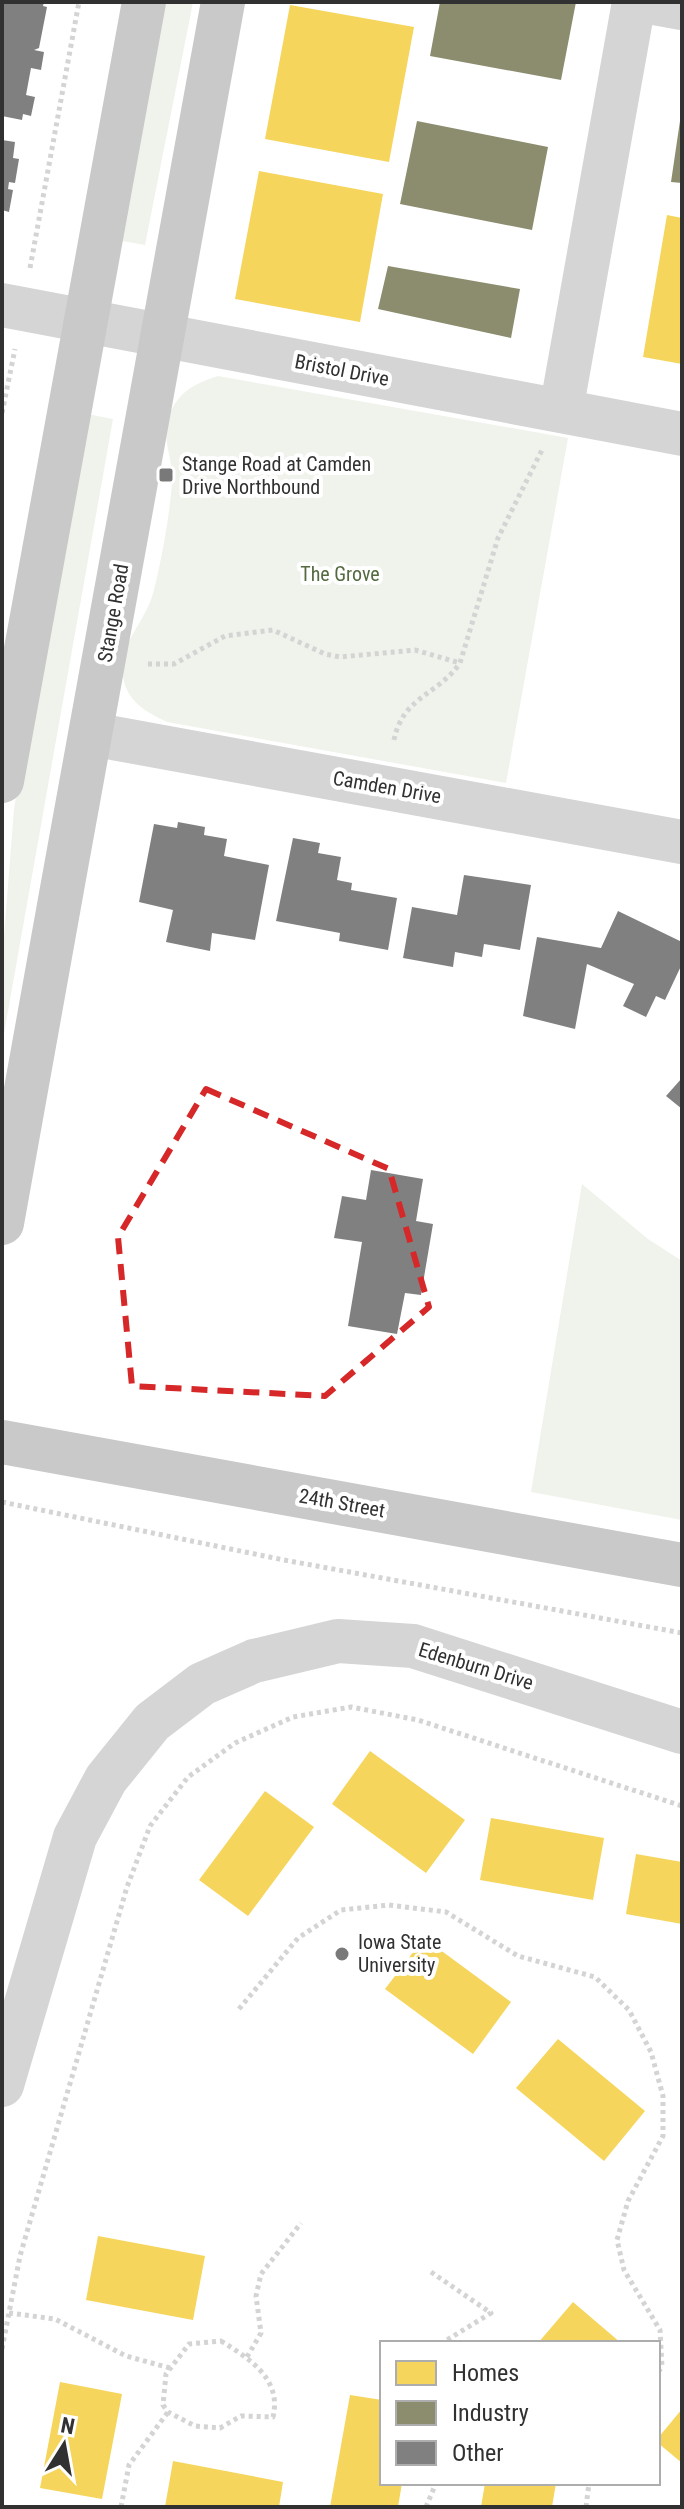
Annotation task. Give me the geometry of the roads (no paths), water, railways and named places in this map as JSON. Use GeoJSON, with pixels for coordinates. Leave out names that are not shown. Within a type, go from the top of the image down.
{"type":"FeatureCollection","features":[{"type":"Feature","properties":{"kind":"main road"},"geometry":{"type":"LineString","coordinates":[[2,781],[144,2]]}},
{"type":"Feature","properties":{"kind":"main road","name":"Stange Road"},"geometry":{"type":"LineString","coordinates":[[2,1223],[91,734],[159,335],[223,2]]}},
{"type":"Feature","properties":{"kind":"main road","name":"24th Street"},"geometry":{"type":"LineString","coordinates":[[2,1442],[682,1565]]}},
{"type":"Feature","properties":{"kind":"street"},"geometry":{"type":"LineString","coordinates":[[555,410],[634,2]]}},
{"type":"Feature","properties":{"kind":"street"},"geometry":{"type":"LineString","coordinates":[[649,2],[682,8]]}},
{"type":"Feature","properties":{"kind":"street","name":"Bristol Drive"},"geometry":{"type":"LineString","coordinates":[[16,309],[682,434]]}},
{"type":"Feature","properties":{"kind":"street","name":"Camden Drive"},"geometry":{"type":"LineString","coordinates":[[91,734],[682,842]]}},
{"type":"Feature","properties":{"kind":"street","name":"Edenburn Drive"},"geometry":{"type":"LineString","coordinates":[[2,2085],[75,1837],[106,1779],[152,1722],[202,1684],[254,1661],[338,1641],[413,1646],[682,1732]]}},
{"type":"Feature","properties":{"kind":"place","name":"Stange Road at Camden Drive Northbound"},"geometry":{"type":"Point","coordinates":[166,475]}},
{"type":"Feature","properties":{"kind":"place","name":"Iowa State University"},"geometry":{"type":"Point","coordinates":[342,1954]}},
{"type":"Feature","properties":{"kind":"park label","name":"The Grove"},"geometry":{"type":"Point","coordinates":[340,574]}}]}
